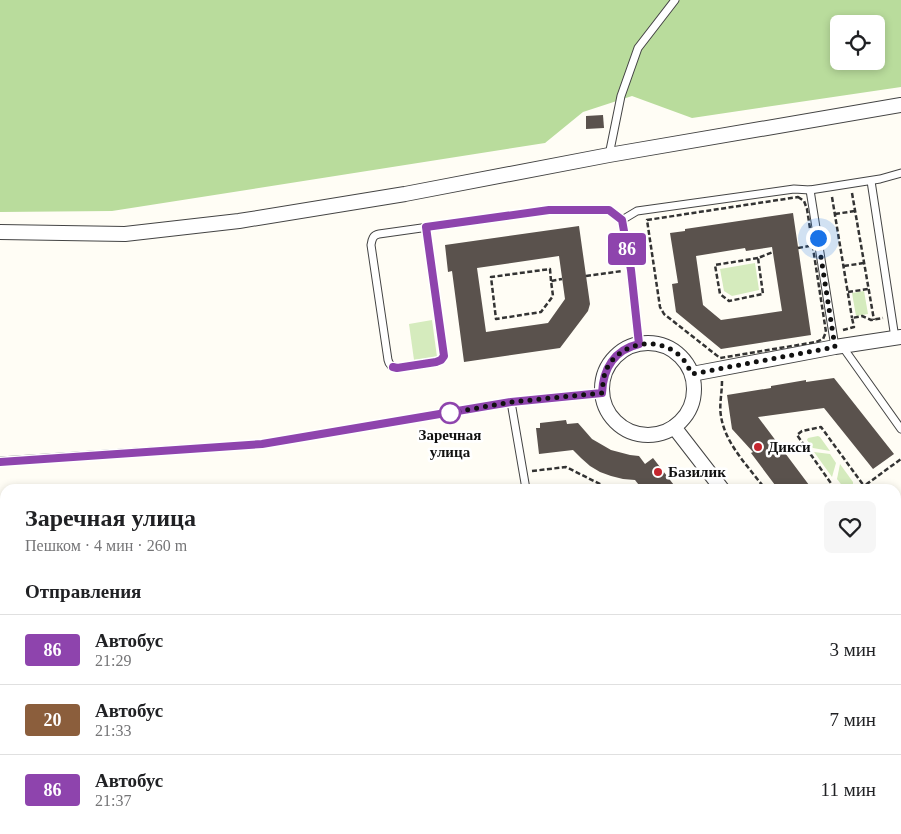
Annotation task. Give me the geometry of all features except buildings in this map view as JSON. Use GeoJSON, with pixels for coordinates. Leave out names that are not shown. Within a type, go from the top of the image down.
{"type":"FeatureCollection","features":[{"type":"Feature","properties":{"kind":"street"},"geometry":{"type":"LineString","coordinates":[[0,232],[124,234],[239,221],[405,194],[609,155],[901,105]]}},
{"type":"Feature","properties":{"kind":"street"},"geometry":{"type":"LineString","coordinates":[[692,374],[898,337]]}},
{"type":"Feature","properties":{"kind":"street"},"geometry":{"type":"LineString","coordinates":[[644,343],[657,344],[668,348],[678,354],[692,374],[694,386],[690,409],[683,419],[664,433],[640,435],[628,431],[610,416],[605,405],[602,393],[607,369],[613,359],[622,351],[633,346],[644,343]]}},
{"type":"Feature","properties":{"kind":"street"},"geometry":{"type":"LineString","coordinates":[[674,427],[718,484]]}},
{"type":"Feature","properties":{"kind":"lane"},"geometry":{"type":"LineString","coordinates":[[609,155],[620,96],[638,48],[675,0]]}},
{"type":"Feature","properties":{"kind":"lane"},"geometry":{"type":"LineString","coordinates":[[622,220],[637,211],[794,189],[810,190],[870,181],[901,173]]}},
{"type":"Feature","properties":{"kind":"lane"},"geometry":{"type":"LineString","coordinates":[[870,181],[892,322],[898,337]]}},
{"type":"Feature","properties":{"kind":"lane"},"geometry":{"type":"LineString","coordinates":[[810,190],[830,332],[838,347],[901,429]]}},
{"type":"Feature","properties":{"kind":"lane"},"geometry":{"type":"LineString","coordinates":[[426,227],[444,356],[436,362],[393,367],[389,364],[388,360],[371,245],[375,235],[426,227],[549,210],[609,210],[622,220],[631,270],[639,344]]}},
{"type":"Feature","properties":{"kind":"lane"},"geometry":{"type":"LineString","coordinates":[[0,462],[262,444],[511,402],[602,393]]}},
{"type":"Feature","properties":{"kind":"lane"},"geometry":{"type":"LineString","coordinates":[[511,402],[525,484]]}},
{"type":"Feature","properties":{"kind":"path"},"geometry":{"type":"LineString","coordinates":[[852,193],[874,320]]}},
{"type":"Feature","properties":{"kind":"path"},"geometry":{"type":"LineString","coordinates":[[830,332],[807,209],[804,201],[798,197],[647,220],[660,307],[664,314],[720,358],[816,342],[823,339],[830,332],[854,328],[832,197]]}},
{"type":"Feature","properties":{"kind":"path"},"geometry":{"type":"LineString","coordinates":[[835,214],[855,211]]}},
{"type":"Feature","properties":{"kind":"path"},"geometry":{"type":"LineString","coordinates":[[798,248],[813,245]]}},
{"type":"Feature","properties":{"kind":"path"},"geometry":{"type":"LineString","coordinates":[[758,258],[763,294],[729,301],[720,294],[715,265],[758,258],[773,252]]}},
{"type":"Feature","properties":{"kind":"path"},"geometry":{"type":"LineString","coordinates":[[844,266],[864,263]]}},
{"type":"Feature","properties":{"kind":"path"},"geometry":{"type":"LineString","coordinates":[[550,269],[551,281],[553,296],[541,312],[496,319],[490,277],[550,269]]}},
{"type":"Feature","properties":{"kind":"path"},"geometry":{"type":"LineString","coordinates":[[586,276],[631,270]]}},
{"type":"Feature","properties":{"kind":"path"},"geometry":{"type":"LineString","coordinates":[[551,281],[562,279]]}},
{"type":"Feature","properties":{"kind":"path"},"geometry":{"type":"LineString","coordinates":[[848,292],[868,289]]}},
{"type":"Feature","properties":{"kind":"path"},"geometry":{"type":"LineString","coordinates":[[852,318],[862,316],[874,320],[884,318],[886,323],[892,322]]}},
{"type":"Feature","properties":{"kind":"path"},"geometry":{"type":"LineString","coordinates":[[712,351],[722,382],[720,414],[724,429],[730,442],[762,484]]}},
{"type":"Feature","properties":{"kind":"path"},"geometry":{"type":"LineString","coordinates":[[831,484],[797,435],[802,430],[821,427],[863,484]]}},
{"type":"Feature","properties":{"kind":"path"},"geometry":{"type":"LineString","coordinates":[[867,484],[901,458]]}},
{"type":"Feature","properties":{"kind":"path"},"geometry":{"type":"LineString","coordinates":[[523,472],[566,467],[600,484]]}},
{"type":"Feature","properties":{"kind":"green space"},"geometry":{"type":"Polygon","coordinates":[[[0,0],[901,0],[901,87],[692,118],[632,96],[583,112],[545,143],[112,211],[0,212],[0,0]]]}},
{"type":"Feature","properties":{"kind":"green space"},"geometry":{"type":"Polygon","coordinates":[[[755,263],[759,290],[732,296],[724,291],[720,269],[755,263]]]}},
{"type":"Feature","properties":{"kind":"green space"},"geometry":{"type":"Polygon","coordinates":[[[864,291],[868,314],[856,316],[852,293],[864,291]]]}},
{"type":"Feature","properties":{"kind":"green space"},"geometry":{"type":"Polygon","coordinates":[[[432,320],[437,357],[414,360],[409,324],[432,320]]]}},
{"type":"Feature","properties":{"kind":"green space"},"geometry":{"type":"Polygon","coordinates":[[[818,436],[830,451],[813,448],[807,440],[808,438],[818,436]]]}},
{"type":"Feature","properties":{"kind":"green space"},"geometry":{"type":"Polygon","coordinates":[[[814,452],[830,454],[836,463],[832,477],[814,452]]]}},
{"type":"Feature","properties":{"kind":"green space"},"geometry":{"type":"Polygon","coordinates":[[[840,464],[853,484],[841,484],[837,479],[840,464]]]}},
{"type":"Feature","properties":{"kind":"bus line","name":"86"},"geometry":{"type":"LineString","coordinates":[[0,462],[262,444],[511,402],[602,393],[603,381],[613,359],[622,351],[639,344],[631,270],[622,220],[609,210],[604,209],[549,210],[426,227],[444,356],[436,362],[393,367]]}},
{"type":"Feature","properties":{"kind":"place","name":"Заречная улица"},"geometry":{"type":"Point","coordinates":[450,413]}},
{"type":"Feature","properties":{"kind":"place","name":"Дикси"},"geometry":{"type":"Point","coordinates":[758,447]}},
{"type":"Feature","properties":{"kind":"place","name":"Базилик"},"geometry":{"type":"Point","coordinates":[658,472]}},
{"type":"Feature","properties":{"kind":"route"},"geometry":{"type":"LineString","coordinates":[[450,413],[511,402],[602,393],[603,381],[613,359],[622,351],[644,343],[657,344],[678,354],[692,374],[835,347],[818,238]]}}]}
